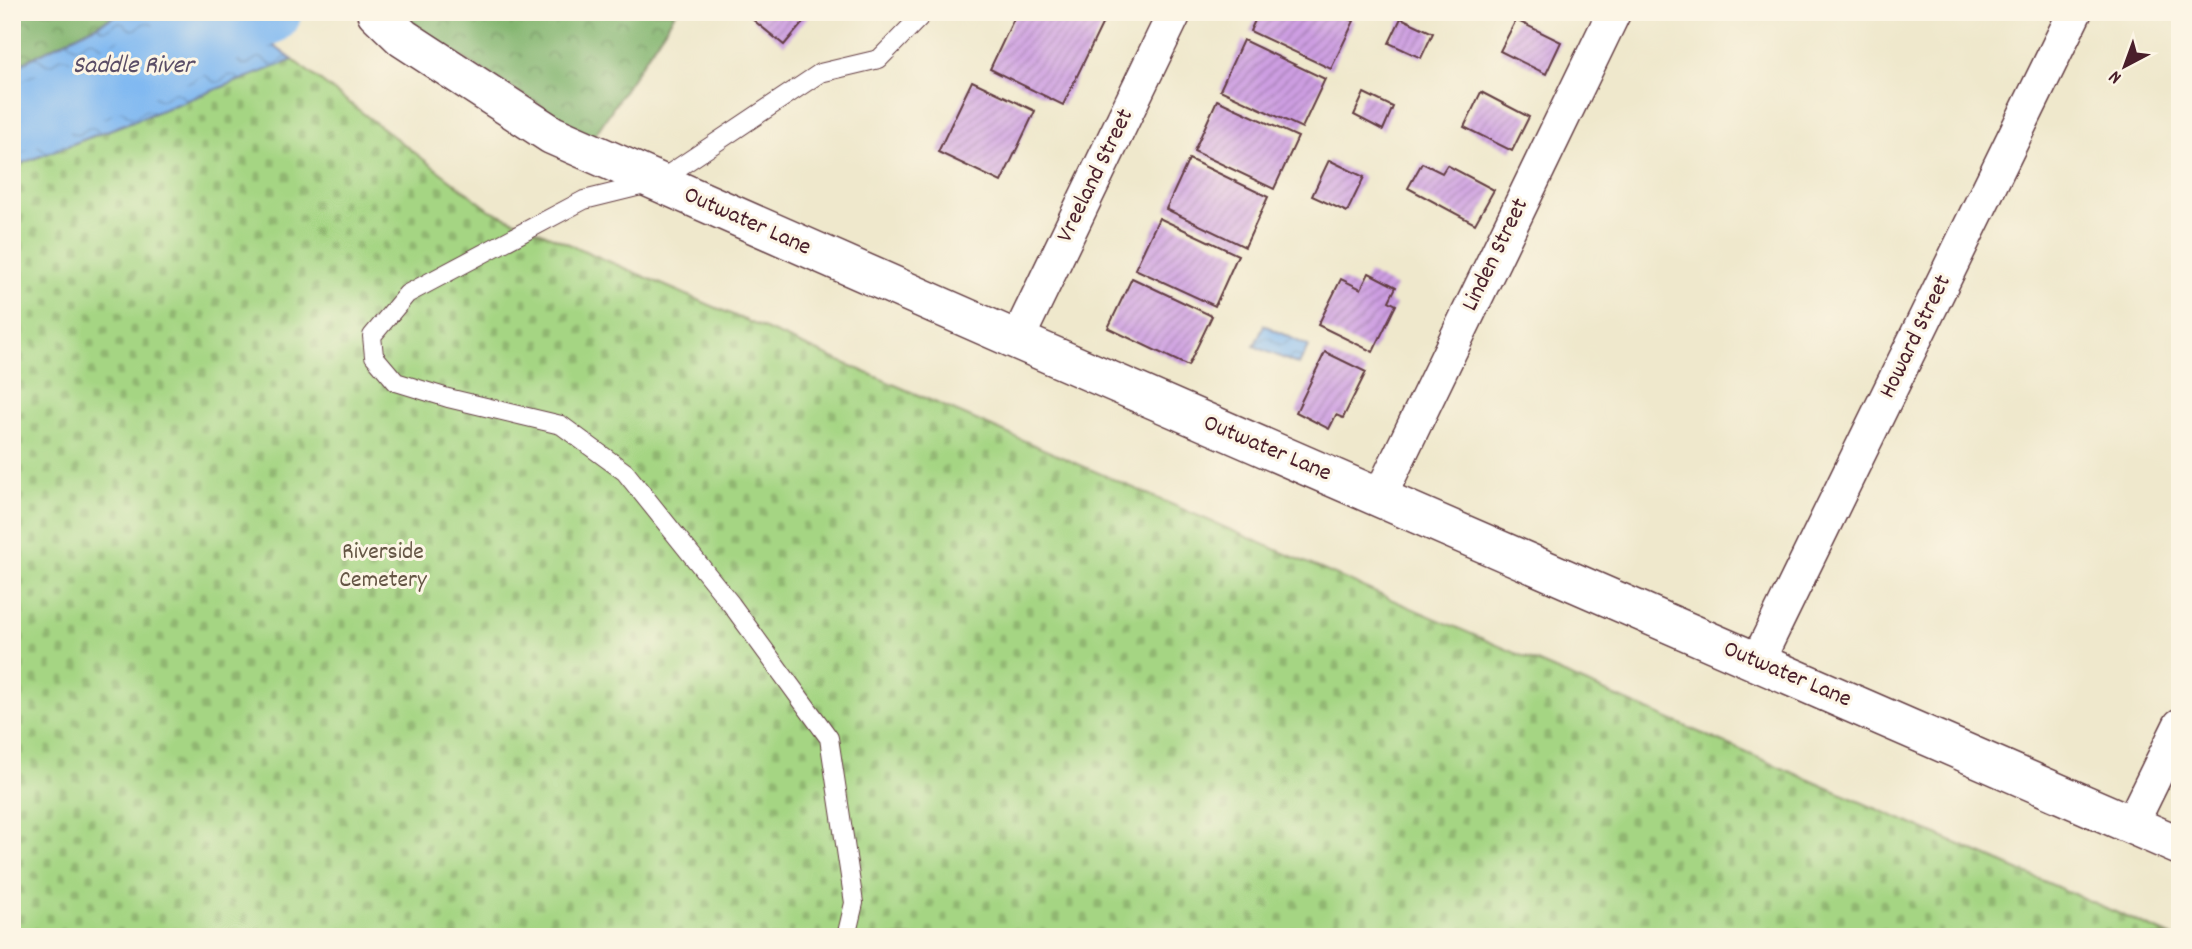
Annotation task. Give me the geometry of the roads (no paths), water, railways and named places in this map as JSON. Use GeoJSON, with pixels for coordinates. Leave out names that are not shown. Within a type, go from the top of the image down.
{"type":"FeatureCollection","features":[{"type":"Feature","properties":{"kind":"street","name":"Outwater Lane"},"geometry":{"type":"LineString","coordinates":[[376,12],[403,38],[552,135],[2180,846]]}},
{"type":"Feature","properties":{"kind":"street","name":"Vreeland Street"},"geometry":{"type":"LineString","coordinates":[[1017,340],[1175,12]]}},
{"type":"Feature","properties":{"kind":"street","name":"Linden Street"},"geometry":{"type":"LineString","coordinates":[[1379,498],[1614,12]]}},
{"type":"Feature","properties":{"kind":"street","name":"Howard Street"},"geometry":{"type":"LineString","coordinates":[[1757,662],[2075,12]]}},
{"type":"Feature","properties":{"kind":"street"},"geometry":{"type":"LineString","coordinates":[[2131,825],[2180,725]]}},
{"type":"Feature","properties":{"kind":"lane"},"geometry":{"type":"LineString","coordinates":[[846,937],[854,903],[829,738],[731,604],[625,472],[561,425],[448,398],[396,382],[374,356],[372,336],[407,294],[584,200],[657,182],[820,73],[879,59],[925,12]]}},
{"type":"Feature","properties":{"kind":"water","name":"Saddle River"},"geometry":{"type":"Polygon","coordinates":[[[123,12],[249,12],[273,45],[293,60],[12,167],[12,68],[123,12]]]}},
{"type":"Feature","properties":{"kind":"water"},"geometry":{"type":"Polygon","coordinates":[[[1264,325],[1308,346],[1299,365],[1254,346],[1264,325]]]}},
{"type":"Feature","properties":{"kind":"waterway","name":"Saddle River"},"geometry":{"type":"LineString","coordinates":[[12,121],[269,12]]}},
{"type":"Feature","properties":{"kind":"park label","name":"Riverside Cemetery"},"geometry":{"type":"Point","coordinates":[383,567]}}]}
